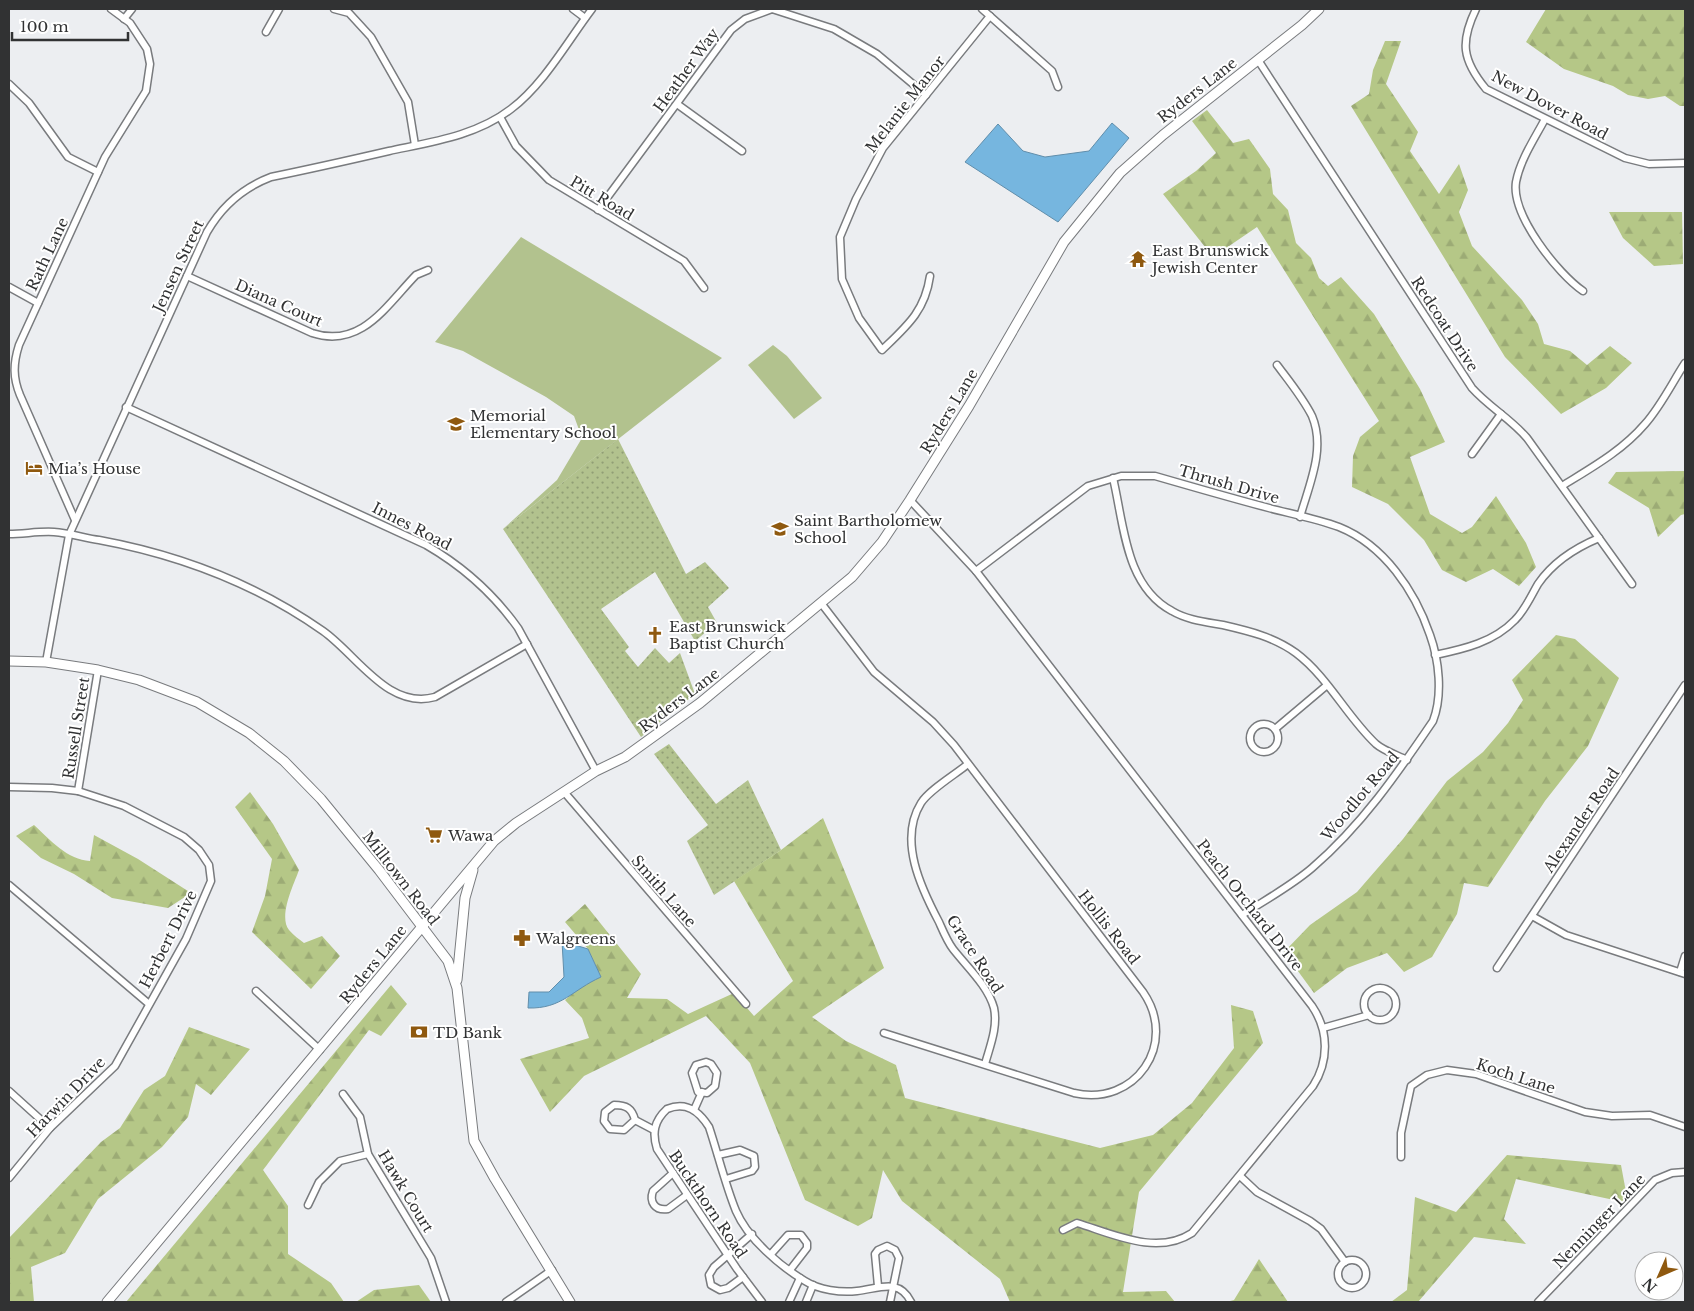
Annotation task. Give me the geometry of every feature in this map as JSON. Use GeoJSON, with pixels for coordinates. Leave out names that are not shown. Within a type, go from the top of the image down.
{"type":"FeatureCollection","features":[{"type":"Feature","properties":{"kind":"main road","name":"Ryders Lane"},"geometry":{"type":"LineString","coordinates":[[106,1302],[494,841],[516,823],[565,793],[596,771],[625,757],[700,703],[852,577],[882,542],[910,500],[969,406],[1064,242],[1120,173],[1163,135],[1319,9]]}},
{"type":"Feature","properties":{"kind":"main road","name":"Milltown Road"},"geometry":{"type":"LineString","coordinates":[[9,661],[46,662],[98,670],[168,690],[205,706],[249,733],[284,761],[321,799],[448,962],[456,988],[474,1140],[495,1179],[570,1302]]}},
{"type":"Feature","properties":{"kind":"main road"},"geometry":{"type":"LineString","coordinates":[[456,988],[465,898],[474,866]]}},
{"type":"Feature","properties":{"kind":"street","name":"Rath Lane"},"geometry":{"type":"LineString","coordinates":[[75,520],[12,383],[15,356],[38,302],[98,172],[146,91],[150,64],[147,49],[140,36],[124,19],[111,9]]}},
{"type":"Feature","properties":{"kind":"street"},"geometry":{"type":"LineString","coordinates":[[124,19],[132,9]]}},
{"type":"Feature","properties":{"kind":"street"},"geometry":{"type":"LineString","coordinates":[[266,32],[279,9]]}},
{"type":"Feature","properties":{"kind":"street"},"geometry":{"type":"LineString","coordinates":[[334,9],[349,14],[371,37],[408,102],[415,145]]}},
{"type":"Feature","properties":{"kind":"street"},"geometry":{"type":"LineString","coordinates":[[573,9],[585,18]]}},
{"type":"Feature","properties":{"kind":"street","name":"Jensen Street"},"geometry":{"type":"LineString","coordinates":[[46,662],[68,535],[207,232],[219,214],[234,198],[252,185],[271,177],[456,136],[500,117],[512,108],[536,82],[592,9]]}},
{"type":"Feature","properties":{"kind":"street","name":"Heather Way"},"geometry":{"type":"LineString","coordinates":[[598,210],[732,30],[744,19],[772,9],[834,29],[877,54],[926,95]]}},
{"type":"Feature","properties":{"kind":"street"},"geometry":{"type":"LineString","coordinates":[[982,9],[1052,71],[1058,87]]}},
{"type":"Feature","properties":{"kind":"street","name":"New Dover Road"},"geometry":{"type":"LineString","coordinates":[[1476,9],[1467,27],[1464,49],[1473,73],[1486,89],[1625,158],[1649,164],[1685,163]]}},
{"type":"Feature","properties":{"kind":"street","name":"Melanie Manor"},"geometry":{"type":"LineString","coordinates":[[930,276],[927,294],[912,322],[882,350],[859,318],[842,279],[840,237],[856,199],[883,148],[990,16]]}},
{"type":"Feature","properties":{"kind":"street","name":"Redcoat Drive"},"geometry":{"type":"LineString","coordinates":[[1258,60],[1472,388],[1518,427],[1527,438],[1632,584]]}},
{"type":"Feature","properties":{"kind":"street"},"geometry":{"type":"LineString","coordinates":[[9,84],[29,103],[68,157],[98,172]]}},
{"type":"Feature","properties":{"kind":"street"},"geometry":{"type":"LineString","coordinates":[[677,104],[742,151]]}},
{"type":"Feature","properties":{"kind":"street","name":"Pitt Road"},"geometry":{"type":"LineString","coordinates":[[500,117],[516,146],[549,180],[684,262],[704,288]]}},
{"type":"Feature","properties":{"kind":"street"},"geometry":{"type":"LineString","coordinates":[[1545,119],[1519,173],[1517,197],[1532,234],[1569,282],[1583,291]]}},
{"type":"Feature","properties":{"kind":"street","name":"Diana Court"},"geometry":{"type":"LineString","coordinates":[[187,276],[312,333],[334,338],[360,330],[416,275],[428,270]]}},
{"type":"Feature","properties":{"kind":"street"},"geometry":{"type":"LineString","coordinates":[[9,287],[38,302]]}},
{"type":"Feature","properties":{"kind":"street"},"geometry":{"type":"LineString","coordinates":[[1562,486],[1612,454],[1633,437],[1656,410],[1685,363]]}},
{"type":"Feature","properties":{"kind":"street"},"geometry":{"type":"LineString","coordinates":[[1277,365],[1309,411],[1316,432],[1316,461],[1300,517]]}},
{"type":"Feature","properties":{"kind":"street","name":"Innes Road"},"geometry":{"type":"LineString","coordinates":[[126,407],[433,549],[467,572],[503,608],[527,644],[596,771]]}},
{"type":"Feature","properties":{"kind":"street"},"geometry":{"type":"LineString","coordinates":[[1472,454],[1501,414]]}},
{"type":"Feature","properties":{"kind":"street","name":"Thrush Drive"},"geometry":{"type":"LineString","coordinates":[[976,571],[1078,492],[1113,478],[1132,475],[1155,476],[1339,528],[1355,536],[1384,560],[1408,588],[1418,604],[1425,621],[1435,656]]}},
{"type":"Feature","properties":{"kind":"street"},"geometry":{"type":"LineString","coordinates":[[1113,478],[1132,562],[1142,584],[1153,597],[1180,615],[1250,631],[1275,640],[1303,659],[1378,746],[1407,760]]}},
{"type":"Feature","properties":{"kind":"street","name":"Peach Orchard Drive"},"geometry":{"type":"LineString","coordinates":[[910,500],[976,571],[1312,1006],[1323,1028],[1325,1053],[1316,1080],[1192,1233],[1182,1239],[1159,1243],[1143,1242],[1077,1223],[1063,1230]]}},
{"type":"Feature","properties":{"kind":"street"},"geometry":{"type":"LineString","coordinates":[[9,534],[55,532],[168,555],[246,586],[324,632],[392,692],[407,699],[426,700],[435,697],[527,644]]}},
{"type":"Feature","properties":{"kind":"street"},"geometry":{"type":"LineString","coordinates":[[1435,656],[1467,649],[1504,630],[1516,619],[1550,570],[1578,547],[1599,538]]}},
{"type":"Feature","properties":{"kind":"street","name":"Hollis Road"},"geometry":{"type":"LineString","coordinates":[[821,603],[874,672],[933,722],[968,764],[1143,992],[1153,1010],[1157,1030],[1154,1050],[1145,1068],[1126,1086],[1107,1094],[1080,1094],[884,1033]]}},
{"type":"Feature","properties":{"kind":"street","name":"Woodlot Road"},"geometry":{"type":"LineString","coordinates":[[1242,915],[1310,870],[1358,822],[1392,782],[1436,712],[1438,684],[1435,656]]}},
{"type":"Feature","properties":{"kind":"street","name":"Russell Street"},"geometry":{"type":"LineString","coordinates":[[78,791],[98,670]]}},
{"type":"Feature","properties":{"kind":"street","name":"Alexander Road"},"geometry":{"type":"LineString","coordinates":[[1498,968],[1685,685]]}},
{"type":"Feature","properties":{"kind":"street"},"geometry":{"type":"LineString","coordinates":[[1275,729],[1326,686]]}},
{"type":"Feature","properties":{"kind":"street"},"geometry":{"type":"LineString","coordinates":[[1263,724],[1275,729],[1278,739],[1275,747],[1268,752],[1262,752],[1254,748],[1250,740],[1254,728],[1263,724]]}},
{"type":"Feature","properties":{"kind":"street","name":"Grace Road"},"geometry":{"type":"LineString","coordinates":[[968,764],[922,800],[916,814],[912,842],[914,860],[923,892],[951,947],[984,988],[992,1002],[995,1014],[995,1031],[985,1064]]}},
{"type":"Feature","properties":{"kind":"street","name":"Herbert Drive"},"geometry":{"type":"LineString","coordinates":[[9,787],[78,791],[124,806],[184,837],[199,850],[209,865],[211,881],[199,912],[149,1004],[9,885]]}},
{"type":"Feature","properties":{"kind":"street","name":"Smith Lane"},"geometry":{"type":"LineString","coordinates":[[565,793],[746,1004]]}},
{"type":"Feature","properties":{"kind":"street"},"geometry":{"type":"LineString","coordinates":[[1532,916],[1566,935],[1683,973],[1685,956]]}},
{"type":"Feature","properties":{"kind":"street"},"geometry":{"type":"LineString","coordinates":[[1323,1028],[1369,1015],[1382,1020],[1391,1015],[1396,1006],[1391,992],[1378,988],[1369,992],[1364,1003],[1369,1015]]}},
{"type":"Feature","properties":{"kind":"street"},"geometry":{"type":"LineString","coordinates":[[256,991],[320,1050]]}},
{"type":"Feature","properties":{"kind":"street","name":"Harwin Drive"},"geometry":{"type":"LineString","coordinates":[[9,1178],[50,1128],[115,1066],[149,1004]]}},
{"type":"Feature","properties":{"kind":"street"},"geometry":{"type":"LineString","coordinates":[[706,1062],[715,1068],[717,1077],[711,1090],[708,1093],[702,1092],[698,1092],[695,1087],[692,1073],[696,1065],[706,1062]]}},
{"type":"Feature","properties":{"kind":"street","name":"Koch Lane"},"geometry":{"type":"LineString","coordinates":[[1401,1157],[1401,1133],[1411,1086],[1428,1076],[1448,1070],[1476,1074],[1585,1112],[1612,1116],[1650,1115],[1685,1127]]}},
{"type":"Feature","properties":{"kind":"street"},"geometry":{"type":"LineString","coordinates":[[9,1091],[50,1128]]}},
{"type":"Feature","properties":{"kind":"street"},"geometry":{"type":"LineString","coordinates":[[635,1120],[624,1130],[615,1130],[607,1126],[604,1117],[610,1106],[619,1105],[630,1108],[635,1120],[654,1130],[662,1114],[667,1110],[676,1107],[694,1110],[702,1092]]}},
{"type":"Feature","properties":{"kind":"street","name":"Hawk Court"},"geometry":{"type":"LineString","coordinates":[[343,1094],[360,1117],[368,1154],[431,1258],[446,1302]]}},
{"type":"Feature","properties":{"kind":"street","name":"Buckthorn Road"},"geometry":{"type":"LineString","coordinates":[[694,1110],[708,1127],[736,1211],[752,1234],[771,1254],[800,1278],[814,1285],[838,1290],[857,1291],[878,1286],[893,1286]]}},
{"type":"Feature","properties":{"kind":"street","name":"Buckthorn Road"},"geometry":{"type":"LineString","coordinates":[[654,1130],[657,1149],[727,1255],[762,1302]]}},
{"type":"Feature","properties":{"kind":"street"},"geometry":{"type":"LineString","coordinates":[[718,1155],[740,1150],[753,1154],[756,1161],[752,1171],[726,1179]]}},
{"type":"Feature","properties":{"kind":"street"},"geometry":{"type":"LineString","coordinates":[[308,1205],[318,1182],[340,1161],[368,1154]]}},
{"type":"Feature","properties":{"kind":"street","name":"Nenninger Lane"},"geometry":{"type":"LineString","coordinates":[[1538,1302],[1655,1180],[1672,1173],[1685,1172]]}},
{"type":"Feature","properties":{"kind":"street"},"geometry":{"type":"LineString","coordinates":[[673,1173],[655,1188],[651,1196],[653,1204],[657,1208],[668,1209],[687,1194]]}},
{"type":"Feature","properties":{"kind":"street"},"geometry":{"type":"LineString","coordinates":[[1240,1176],[1257,1192],[1321,1229],[1345,1262]]}},
{"type":"Feature","properties":{"kind":"street"},"geometry":{"type":"LineString","coordinates":[[743,1276],[725,1289],[715,1288],[711,1284],[709,1274],[727,1255],[752,1234]]}},
{"type":"Feature","properties":{"kind":"street"},"geometry":{"type":"LineString","coordinates":[[771,1254],[788,1235],[801,1235],[807,1243],[805,1253],[790,1270]]}},
{"type":"Feature","properties":{"kind":"street"},"geometry":{"type":"LineString","coordinates":[[878,1286],[875,1254],[878,1250],[887,1246],[895,1250],[899,1258],[890,1302]]}},
{"type":"Feature","properties":{"kind":"street"},"geometry":{"type":"LineString","coordinates":[[1357,1261],[1364,1268],[1364,1281],[1357,1287],[1348,1288],[1340,1282],[1338,1272],[1345,1262],[1357,1261]]}},
{"type":"Feature","properties":{"kind":"street"},"geometry":{"type":"LineString","coordinates":[[506,1302],[552,1270]]}},
{"type":"Feature","properties":{"kind":"street"},"geometry":{"type":"LineString","coordinates":[[789,1302],[800,1278]]}},
{"type":"Feature","properties":{"kind":"street"},"geometry":{"type":"LineString","coordinates":[[806,1302],[814,1285]]}},
{"type":"Feature","properties":{"kind":"street"},"geometry":{"type":"LineString","coordinates":[[893,1286],[902,1290],[910,1302]]}},
{"type":"Feature","properties":{"kind":"green space"},"geometry":{"type":"Polygon","coordinates":[[[1546,9],[1685,9],[1685,106],[1680,106],[1665,96],[1648,99],[1628,95],[1613,86],[1564,69],[1526,42],[1546,9]]]}},
{"type":"Feature","properties":{"kind":"green space"},"geometry":{"type":"Polygon","coordinates":[[[1385,41],[1401,41],[1386,84],[1418,132],[1410,151],[1439,194],[1459,164],[1468,190],[1459,212],[1472,246],[1522,300],[1538,324],[1544,344],[1570,351],[1587,365],[1610,346],[1632,363],[1606,388],[1561,414],[1505,357],[1351,106],[1369,94],[1373,70],[1385,41]]]}},
{"type":"Feature","properties":{"kind":"green space"},"geometry":{"type":"Polygon","coordinates":[[[1207,110],[1233,143],[1249,139],[1270,169],[1273,194],[1288,210],[1296,243],[1311,258],[1319,278],[1328,286],[1341,277],[1374,314],[1420,389],[1445,442],[1410,457],[1430,514],[1462,533],[1472,527],[1496,496],[1526,543],[1536,567],[1519,586],[1493,569],[1466,582],[1442,570],[1424,540],[1388,504],[1352,487],[1353,456],[1360,437],[1379,421],[1257,227],[1213,257],[1163,194],[1196,171],[1216,153],[1192,121],[1207,110]]]}},
{"type":"Feature","properties":{"kind":"green space"},"geometry":{"type":"Polygon","coordinates":[[[1609,212],[1682,212],[1683,264],[1654,266],[1623,238],[1609,212]]]}},
{"type":"Feature","properties":{"kind":"green space"},"geometry":{"type":"Polygon","coordinates":[[[521,237],[722,358],[503,529],[557,480],[582,438],[574,416],[546,397],[463,351],[435,342],[521,237]]]}},
{"type":"Feature","properties":{"kind":"green space"},"geometry":{"type":"Polygon","coordinates":[[[773,345],[787,356],[822,398],[794,419],[748,365],[773,345]]]}},
{"type":"Feature","properties":{"kind":"green space"},"geometry":{"type":"Polygon","coordinates":[[[618,439],[686,574],[705,562],[729,588],[708,607],[717,623],[695,641],[655,572],[601,609],[629,647],[625,651],[638,667],[655,648],[669,663],[680,653],[695,694],[641,737],[503,529],[618,439]]]}},
{"type":"Feature","properties":{"kind":"green space"},"geometry":{"type":"Polygon","coordinates":[[[1685,471],[1685,514],[1681,515],[1658,537],[1649,508],[1608,483],[1616,472],[1685,471]]]}},
{"type":"Feature","properties":{"kind":"green space"},"geometry":{"type":"Polygon","coordinates":[[[1556,635],[1575,639],[1619,678],[1588,746],[1545,801],[1488,887],[1464,883],[1457,914],[1432,957],[1404,972],[1387,953],[1347,968],[1314,993],[1284,952],[1310,925],[1357,892],[1403,839],[1447,781],[1483,752],[1508,723],[1523,700],[1512,680],[1556,635]]]}},
{"type":"Feature","properties":{"kind":"green space"},"geometry":{"type":"Polygon","coordinates":[[[669,744],[716,804],[748,780],[781,850],[714,895],[687,841],[708,825],[654,754],[669,744]]]}},
{"type":"Feature","properties":{"kind":"green space"},"geometry":{"type":"Polygon","coordinates":[[[250,792],[273,824],[299,870],[286,909],[286,924],[289,930],[304,943],[322,936],[340,956],[311,989],[252,932],[265,896],[272,859],[235,807],[250,792]]]}},
{"type":"Feature","properties":{"kind":"green space"},"geometry":{"type":"Polygon","coordinates":[[[823,818],[884,968],[812,1017],[846,1041],[896,1065],[905,1098],[1100,1148],[1153,1135],[1192,1103],[1234,1048],[1231,1005],[1253,1011],[1263,1043],[1139,1192],[1123,1292],[1166,1291],[1175,1302],[1010,1302],[1000,1279],[902,1201],[883,1170],[872,1218],[858,1226],[805,1200],[750,1063],[706,1016],[584,1076],[550,1112],[520,1059],[589,1038],[582,1018],[565,1000],[581,986],[601,977],[588,949],[565,922],[585,904],[641,974],[627,998],[667,999],[688,1014],[734,993],[754,1016],[793,981],[734,881],[781,850],[823,818]]]}},
{"type":"Feature","properties":{"kind":"green space"},"geometry":{"type":"Polygon","coordinates":[[[34,825],[60,848],[82,860],[90,861],[94,835],[138,859],[191,893],[168,908],[112,898],[74,874],[41,858],[16,836],[34,825]]]}},
{"type":"Feature","properties":{"kind":"green space"},"geometry":{"type":"Polygon","coordinates":[[[391,985],[407,1004],[381,1036],[369,1030],[263,1170],[288,1206],[288,1254],[331,1283],[344,1302],[126,1302],[391,985]]]}},
{"type":"Feature","properties":{"kind":"green space"},"geometry":{"type":"Polygon","coordinates":[[[189,1027],[250,1049],[211,1095],[196,1084],[188,1117],[162,1147],[98,1199],[65,1253],[31,1267],[34,1302],[9,1302],[9,1238],[101,1142],[120,1128],[144,1090],[165,1076],[189,1027]]]}},
{"type":"Feature","properties":{"kind":"green space"},"geometry":{"type":"Polygon","coordinates":[[[1507,1155],[1621,1165],[1628,1203],[1516,1179],[1504,1219],[1526,1244],[1474,1237],[1418,1302],[1391,1302],[1407,1290],[1415,1197],[1456,1212],[1507,1155]]]}},
{"type":"Feature","properties":{"kind":"green space"},"geometry":{"type":"Polygon","coordinates":[[[1259,1259],[1288,1302],[1226,1302],[1234,1300],[1259,1259]]]}},
{"type":"Feature","properties":{"kind":"green space"},"geometry":{"type":"Polygon","coordinates":[[[419,1285],[431,1302],[356,1302],[374,1290],[419,1285]]]}},
{"type":"Feature","properties":{"kind":"water"},"geometry":{"type":"Polygon","coordinates":[[[1112,123],[1129,138],[1058,222],[965,162],[998,124],[1023,151],[1045,157],[1089,151],[1112,123]]]}},
{"type":"Feature","properties":{"kind":"water"},"geometry":{"type":"Polygon","coordinates":[[[562,941],[588,949],[601,977],[558,1002],[528,1008],[529,992],[549,992],[564,977],[562,941]]]}},
{"type":"Feature","properties":{"kind":"place","name":"East Brunswick Jewish Center"},"geometry":{"type":"Point","coordinates":[1138,259]}},
{"type":"Feature","properties":{"kind":"place","name":"Memorial Elementary School"},"geometry":{"type":"Point","coordinates":[456,424]}},
{"type":"Feature","properties":{"kind":"place","name":"Mia’s House"},"geometry":{"type":"Point","coordinates":[34,468]}},
{"type":"Feature","properties":{"kind":"place","name":"Saint Bartholomew School"},"geometry":{"type":"Point","coordinates":[780,529]}},
{"type":"Feature","properties":{"kind":"place","name":"East Brunswick Baptist Church"},"geometry":{"type":"Point","coordinates":[655,635]}},
{"type":"Feature","properties":{"kind":"place","name":"Wawa"},"geometry":{"type":"Point","coordinates":[434,835]}},
{"type":"Feature","properties":{"kind":"place","name":"Walgreens"},"geometry":{"type":"Point","coordinates":[522,938]}},
{"type":"Feature","properties":{"kind":"place","name":"TD Bank"},"geometry":{"type":"Point","coordinates":[419,1032]}}]}
